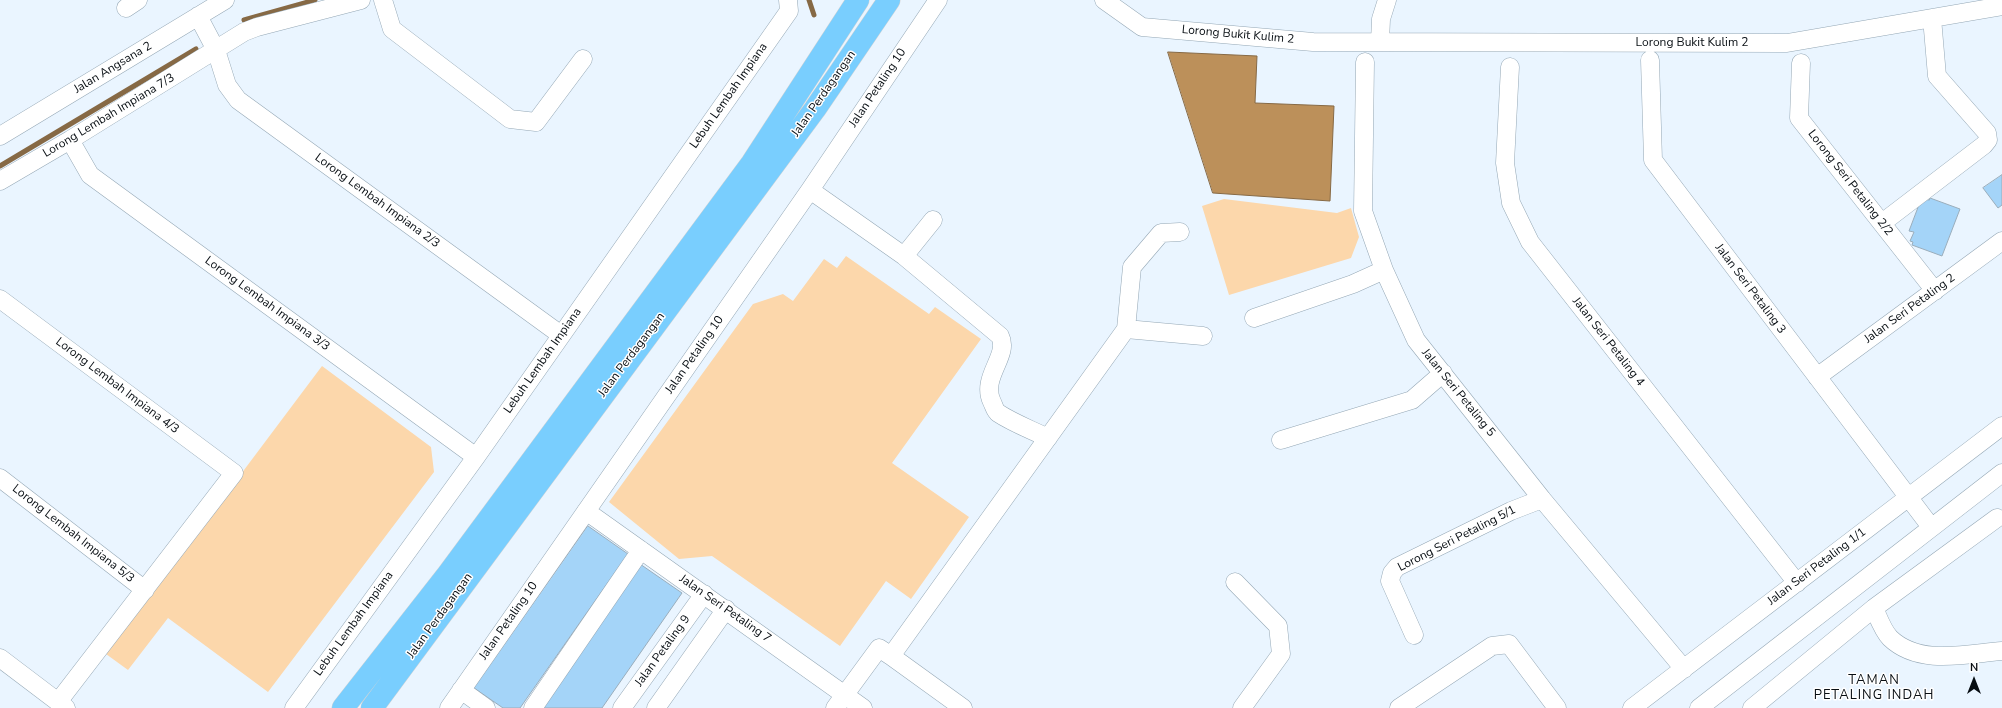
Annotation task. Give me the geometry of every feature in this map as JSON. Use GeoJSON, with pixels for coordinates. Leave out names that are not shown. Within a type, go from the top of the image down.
{"type":"FeatureCollection","features":[{"type":"Feature","properties":{"kind":"main road","name":"Jalan Perdagangan"},"geometry":{"type":"LineString","coordinates":[[343,708],[448,574],[752,163],[858,0]]}},
{"type":"Feature","properties":{"kind":"main road","name":"Jalan Perdagangan"},"geometry":{"type":"LineString","coordinates":[[372,708],[815,109],[889,0]]}},
{"type":"Feature","properties":{"kind":"street","name":"Jalan Angsana 2"},"geometry":{"type":"LineString","coordinates":[[0,136],[225,0]]}},
{"type":"Feature","properties":{"kind":"street","name":"Lorong Lembah Impiana 7/3"},"geometry":{"type":"LineString","coordinates":[[0,181],[70,140],[244,32],[256,27],[361,0]]}},
{"type":"Feature","properties":{"kind":"street"},"geometry":{"type":"LineString","coordinates":[[383,0],[392,29],[510,119],[536,122],[583,59]]}},
{"type":"Feature","properties":{"kind":"street","name":"Jalan Petaling 10"},"geometry":{"type":"LineString","coordinates":[[449,708],[810,190],[938,0]]}},
{"type":"Feature","properties":{"kind":"street"},"geometry":{"type":"LineString","coordinates":[[1380,42],[1381,19],[1387,0]]}},
{"type":"Feature","properties":{"kind":"street","name":"Lorong Bukit Kulim 2"},"geometry":{"type":"LineString","coordinates":[[1112,2],[1142,27],[1313,42],[1787,43],[2002,6]]}},
{"type":"Feature","properties":{"kind":"street","name":"Lebuh Lembah Impiana"},"geometry":{"type":"LineString","coordinates":[[294,708],[476,457],[788,6]]}},
{"type":"Feature","properties":{"kind":"street","name":"Lorong Lembah Impiana 2/3"},"geometry":{"type":"LineString","coordinates":[[198,16],[216,50],[227,85],[238,100],[561,335]]}},
{"type":"Feature","properties":{"kind":"street"},"geometry":{"type":"LineString","coordinates":[[1882,223],[1984,145],[1988,140],[1987,133],[1937,76],[1932,18]]}},
{"type":"Feature","properties":{"kind":"street","name":"Jalan Seri Petaling 3"},"geometry":{"type":"LineString","coordinates":[[1650,60],[1653,160],[1931,527]]}},
{"type":"Feature","properties":{"kind":"street","name":"Jalan Seri Petaling 5"},"geometry":{"type":"LineString","coordinates":[[1365,62],[1363,211],[1384,270],[1416,340],[1542,499],[1684,668]]}},
{"type":"Feature","properties":{"kind":"street","name":"Lorong Seri Petaling 2/2"},"geometry":{"type":"LineString","coordinates":[[1801,63],[1799,118],[1935,290]]}},
{"type":"Feature","properties":{"kind":"street","name":"Jalan Seri Petaling 4"},"geometry":{"type":"LineString","coordinates":[[1510,67],[1505,163],[1511,203],[1530,242],[1797,583]]}},
{"type":"Feature","properties":{"kind":"street","name":"Lorong Lembah Impiana 3/3"},"geometry":{"type":"LineString","coordinates":[[70,140],[90,175],[476,457]]}},
{"type":"Feature","properties":{"kind":"street"},"geometry":{"type":"LineString","coordinates":[[810,190],[904,256],[1000,336],[1003,341],[1002,348],[988,383],[990,398],[997,412],[1048,438]]}},
{"type":"Feature","properties":{"kind":"street"},"geometry":{"type":"LineString","coordinates":[[904,256],[933,220]]}},
{"type":"Feature","properties":{"kind":"street"},"geometry":{"type":"LineString","coordinates":[[891,656],[1126,329],[1132,267],[1161,233],[1180,232]]}},
{"type":"Feature","properties":{"kind":"street","name":"Jalan Seri Petaling 2"},"geometry":{"type":"LineString","coordinates":[[1817,377],[2002,241]]}},
{"type":"Feature","properties":{"kind":"street"},"geometry":{"type":"LineString","coordinates":[[1254,318],[1353,284],[1384,270]]}},
{"type":"Feature","properties":{"kind":"street","name":"Lorong Lembah Impiana 4/3"},"geometry":{"type":"LineString","coordinates":[[0,299],[234,473],[145,590]]}},
{"type":"Feature","properties":{"kind":"street"},"geometry":{"type":"LineString","coordinates":[[1126,329],[1203,336]]}},
{"type":"Feature","properties":{"kind":"street"},"geometry":{"type":"LineString","coordinates":[[1281,440],[1412,400],[1443,373]]}},
{"type":"Feature","properties":{"kind":"street","name":"Jalan Seri Petaling 1/1"},"geometry":{"type":"LineString","coordinates":[[1632,708],[2002,426]]}},
{"type":"Feature","properties":{"kind":"street"},"geometry":{"type":"LineString","coordinates":[[1700,708],[2002,473]]}},
{"type":"Feature","properties":{"kind":"street","name":"Lorong Lembah Impiana 5/3"},"geometry":{"type":"LineString","coordinates":[[0,478],[145,590]]}},
{"type":"Feature","properties":{"kind":"street","name":"Lorong Seri Petaling 5/1"},"geometry":{"type":"LineString","coordinates":[[1414,635],[1390,581],[1392,574],[1397,567],[1511,511],[1542,499]]}},
{"type":"Feature","properties":{"kind":"street","name":"Jalan Seri Petaling 7"},"geometry":{"type":"LineString","coordinates":[[586,511],[726,609],[840,701],[864,708]]}},
{"type":"Feature","properties":{"kind":"street"},"geometry":{"type":"LineString","coordinates":[[1752,708],[1874,608],[1998,518]]}},
{"type":"Feature","properties":{"kind":"street"},"geometry":{"type":"LineString","coordinates":[[533,708],[641,550]]}},
{"type":"Feature","properties":{"kind":"street"},"geometry":{"type":"LineString","coordinates":[[1235,582],[1278,626],[1281,654],[1242,708]]}},
{"type":"Feature","properties":{"kind":"street"},"geometry":{"type":"LineString","coordinates":[[0,658],[62,705],[145,590]]}},
{"type":"Feature","properties":{"kind":"street","name":"Jalan Petaling 9"},"geometry":{"type":"LineString","coordinates":[[622,708],[704,594]]}},
{"type":"Feature","properties":{"kind":"street"},"geometry":{"type":"LineString","coordinates":[[1874,608],[1889,638],[1910,651],[1935,656],[2002,651]]}},
{"type":"Feature","properties":{"kind":"street"},"geometry":{"type":"LineString","coordinates":[[656,708],[726,609]]}},
{"type":"Feature","properties":{"kind":"street"},"geometry":{"type":"LineString","coordinates":[[1399,708],[1492,646],[1501,643],[1509,644],[1557,708]]}},
{"type":"Feature","properties":{"kind":"street"},"geometry":{"type":"LineString","coordinates":[[840,701],[879,648],[963,708]]}},
{"type":"Feature","properties":{"kind":"street"},"geometry":{"type":"LineString","coordinates":[[461,690],[486,708]]}},
{"type":"Feature","properties":{"kind":"shaded area"},"geometry":{"type":"Polygon","coordinates":[[[1168,52],[1257,56],[1255,103],[1334,106],[1330,201],[1213,193],[1168,52]]]}},
{"type":"Feature","properties":{"kind":"shaded area"},"geometry":{"type":"Polygon","coordinates":[[[1224,199],[1337,213],[1351,208],[1359,237],[1351,258],[1229,295],[1202,206],[1224,199]]]}},
{"type":"Feature","properties":{"kind":"shaded area"},"geometry":{"type":"Polygon","coordinates":[[[846,256],[929,314],[935,307],[981,339],[892,463],[969,517],[911,599],[886,581],[840,646],[712,556],[679,559],[609,502],[753,304],[783,294],[793,301],[824,259],[837,268],[846,256]]]}},
{"type":"Feature","properties":{"kind":"shaded area"},"geometry":{"type":"Polygon","coordinates":[[[322,366],[431,447],[434,472],[268,692],[168,618],[128,670],[106,654],[322,366]]]}},
{"type":"Feature","properties":{"kind":"building"},"geometry":{"type":"Polygon","coordinates":[[[2002,175],[2002,205],[1998,208],[1983,188],[2002,175]]]}},
{"type":"Feature","properties":{"kind":"building"},"geometry":{"type":"Polygon","coordinates":[[[1930,198],[1960,209],[1942,256],[1912,245],[1913,242],[1910,241],[1914,232],[1909,231],[1920,202],[1924,199],[1929,200],[1930,198]]]}},
{"type":"Feature","properties":{"kind":"building"},"geometry":{"type":"Polygon","coordinates":[[[588,526],[628,554],[520,708],[503,708],[474,688],[588,526]]]}},
{"type":"Feature","properties":{"kind":"building"},"geometry":{"type":"Polygon","coordinates":[[[640,564],[682,593],[602,708],[539,708],[640,564]]]}},
{"type":"Feature","properties":{"kind":"waterway"},"geometry":{"type":"LineString","coordinates":[[244,20],[315,0]]}},
{"type":"Feature","properties":{"kind":"waterway"},"geometry":{"type":"LineString","coordinates":[[809,0],[814,15]]}},
{"type":"Feature","properties":{"kind":"waterway"},"geometry":{"type":"LineString","coordinates":[[0,166],[196,49]]}},
{"type":"Feature","properties":{"kind":"district","name":"TAMAN PETALING INDAH"},"geometry":{"type":"Point","coordinates":[1874,688]}}]}
